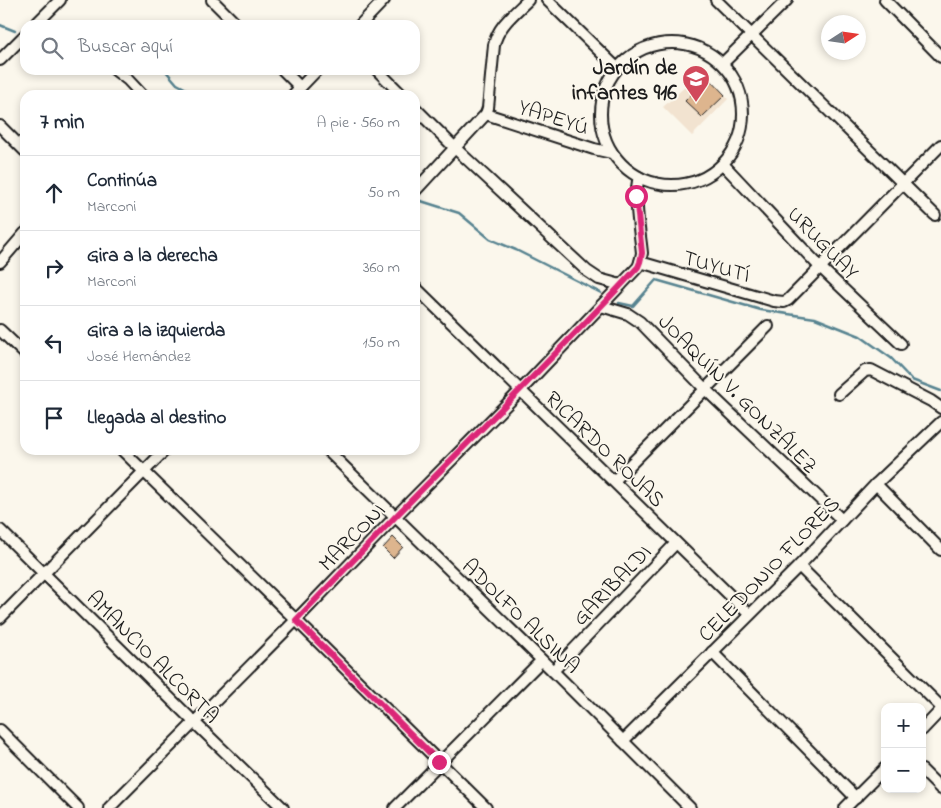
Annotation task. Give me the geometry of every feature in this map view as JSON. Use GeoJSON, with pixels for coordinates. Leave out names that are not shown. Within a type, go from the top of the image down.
{"type":"FeatureCollection","features":[{"type":"Feature","properties":{"kind":"street"},"geometry":{"type":"LineString","coordinates":[[212,0],[232,20]]}},
{"type":"Feature","properties":{"kind":"street"},"geometry":{"type":"LineString","coordinates":[[365,20],[384,0]]}},
{"type":"Feature","properties":{"kind":"street"},"geometry":{"type":"LineString","coordinates":[[420,186],[486,114],[496,36],[501,28],[528,0]]}},
{"type":"Feature","properties":{"kind":"street"},"geometry":{"type":"LineString","coordinates":[[547,0],[617,68]]}},
{"type":"Feature","properties":{"kind":"street"},"geometry":{"type":"LineString","coordinates":[[716,0],[935,215]]}},
{"type":"Feature","properties":{"kind":"street"},"geometry":{"type":"LineString","coordinates":[[723,63],[787,0]]}},
{"type":"Feature","properties":{"kind":"street"},"geometry":{"type":"LineString","coordinates":[[885,0],[941,57]]}},
{"type":"Feature","properties":{"kind":"street"},"geometry":{"type":"LineString","coordinates":[[39,20],[53,2]]}},
{"type":"Feature","properties":{"kind":"street"},"geometry":{"type":"LineString","coordinates":[[0,60],[20,40]]}},
{"type":"Feature","properties":{"kind":"street"},"geometry":{"type":"LineString","coordinates":[[679,42],[701,48],[723,63],[734,79],[742,101],[743,124],[736,145],[724,164],[708,176],[690,184],[671,186],[651,183],[623,167],[612,153],[603,135],[600,111],[605,88],[617,68],[634,53],[656,44],[679,42]]}},
{"type":"Feature","properties":{"kind":"street"},"geometry":{"type":"LineString","coordinates":[[122,75],[137,90]]}},
{"type":"Feature","properties":{"kind":"street"},"geometry":{"type":"LineString","coordinates":[[286,75],[296,90]]}},
{"type":"Feature","properties":{"kind":"street"},"geometry":{"type":"LineString","coordinates":[[298,90],[312,75]]}},
{"type":"Feature","properties":{"kind":"street"},"geometry":{"type":"LineString","coordinates":[[382,75],[397,90]]}},
{"type":"Feature","properties":{"kind":"street"},"geometry":{"type":"LineString","coordinates":[[420,113],[587,271],[599,279],[621,285]]}},
{"type":"Feature","properties":{"kind":"street","name":"YAPEYÚ"},"geometry":{"type":"LineString","coordinates":[[486,114],[594,149],[612,153]]}},
{"type":"Feature","properties":{"kind":"street"},"geometry":{"type":"LineString","coordinates":[[0,126],[20,146]]}},
{"type":"Feature","properties":{"kind":"street"},"geometry":{"type":"LineString","coordinates":[[820,267],[941,145]]}},
{"type":"Feature","properties":{"kind":"street","name":"URUGUAY"},"geometry":{"type":"LineString","coordinates":[[724,164],[820,267],[901,344]]}},
{"type":"Feature","properties":{"kind":"street"},"geometry":{"type":"LineString","coordinates":[[638,177],[636,196],[642,253],[640,262]]}},
{"type":"Feature","properties":{"kind":"street"},"geometry":{"type":"LineString","coordinates":[[0,262],[20,239]]}},
{"type":"Feature","properties":{"kind":"street","name":"MARCONI"},"geometry":{"type":"LineString","coordinates":[[109,808],[296,620],[520,390],[638,267],[640,262]]}},
{"type":"Feature","properties":{"kind":"street","name":"TUYUTÍ"},"geometry":{"type":"LineString","coordinates":[[640,262],[774,301],[784,302],[793,297],[820,267]]}},
{"type":"Feature","properties":{"kind":"street","name":"RICARDO ROJAS"},"geometry":{"type":"LineString","coordinates":[[420,292],[749,614]]}},
{"type":"Feature","properties":{"kind":"street","name":"JOAQUÍN V. GONZÁLEZ"},"geometry":{"type":"LineString","coordinates":[[601,306],[634,317],[705,389],[842,520]]}},
{"type":"Feature","properties":{"kind":"street"},"geometry":{"type":"LineString","coordinates":[[614,481],[768,326]]}},
{"type":"Feature","properties":{"kind":"street"},"geometry":{"type":"LineString","coordinates":[[0,330],[20,349]]}},
{"type":"Feature","properties":{"kind":"street"},"geometry":{"type":"LineString","coordinates":[[839,394],[865,371],[871,370],[924,397],[941,408]]}},
{"type":"Feature","properties":{"kind":"street","name":"CELEDONIO FLORES"},"geometry":{"type":"LineString","coordinates":[[622,741],[799,566],[876,484],[941,422]]}},
{"type":"Feature","properties":{"kind":"street"},"geometry":{"type":"LineString","coordinates":[[127,455],[486,808]]}},
{"type":"Feature","properties":{"kind":"street"},"geometry":{"type":"LineString","coordinates":[[0,618],[160,455]]}},
{"type":"Feature","properties":{"kind":"street","name":"ADOLFO ALSINA"},"geometry":{"type":"LineString","coordinates":[[332,455],[553,671],[685,806]]}},
{"type":"Feature","properties":{"kind":"street"},"geometry":{"type":"LineString","coordinates":[[876,484],[941,550]]}},
{"type":"Feature","properties":{"kind":"street","name":"AMANCIO ALCORTA"},"geometry":{"type":"LineString","coordinates":[[0,530],[283,808]]}},
{"type":"Feature","properties":{"kind":"street","name":"GARIBALDI"},"geometry":{"type":"LineString","coordinates":[[553,671],[676,543]]}},
{"type":"Feature","properties":{"kind":"street"},"geometry":{"type":"LineString","coordinates":[[799,566],[941,708],[926,725]]}},
{"type":"Feature","properties":{"kind":"street"},"geometry":{"type":"LineString","coordinates":[[712,652],[856,798]]}},
{"type":"Feature","properties":{"kind":"street"},"geometry":{"type":"LineString","coordinates":[[394,808],[541,660]]}},
{"type":"Feature","properties":{"kind":"street"},"geometry":{"type":"LineString","coordinates":[[0,730],[78,808]]}},
{"type":"Feature","properties":{"kind":"street"},"geometry":{"type":"LineString","coordinates":[[845,808],[881,772]]}},
{"type":"Feature","properties":{"kind":"street"},"geometry":{"type":"LineString","coordinates":[[926,774],[941,789]]}},
{"type":"Feature","properties":{"kind":"shaded area","name":"Jardín de infantes 916"},"geometry":{"type":"Polygon","coordinates":[[[702,71],[728,99],[692,136],[663,107],[702,71]]]}},
{"type":"Feature","properties":{"kind":"building"},"geometry":{"type":"Polygon","coordinates":[[[708,77],[725,95],[702,117],[685,101],[708,77]]]}},
{"type":"Feature","properties":{"kind":"building"},"geometry":{"type":"Polygon","coordinates":[[[393,537],[403,547],[393,558],[383,548],[393,537]]]}},
{"type":"Feature","properties":{"kind":"waterway"},"geometry":{"type":"LineString","coordinates":[[0,25],[15,31]]}},
{"type":"Feature","properties":{"kind":"waterway"},"geometry":{"type":"LineString","coordinates":[[169,75],[177,84],[188,90]]}},
{"type":"Feature","properties":{"kind":"waterway"},"geometry":{"type":"LineString","coordinates":[[421,201],[459,213],[490,239],[601,293]]}},
{"type":"Feature","properties":{"kind":"waterway"},"geometry":{"type":"LineString","coordinates":[[619,303],[633,306],[656,280],[761,310],[815,318],[860,336],[891,358],[912,380],[941,391]]}},
{"type":"Feature","properties":{"kind":"place","name":"Jardín de infantes 916"},"geometry":{"type":"Point","coordinates":[696,103]}},
{"type":"Feature","properties":{"kind":"route"},"geometry":{"type":"LineString","coordinates":[[439,762],[296,620],[638,267],[642,253],[636,196]]}}]}
